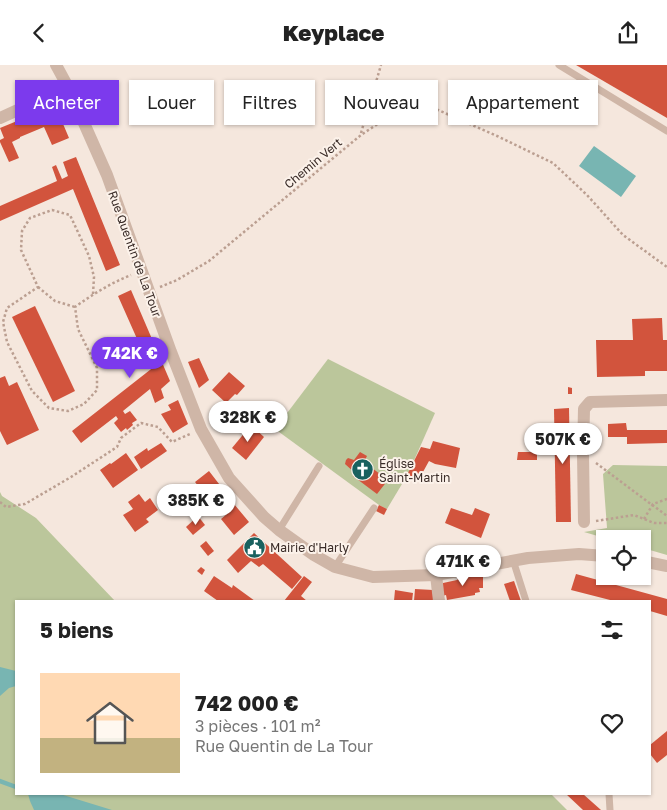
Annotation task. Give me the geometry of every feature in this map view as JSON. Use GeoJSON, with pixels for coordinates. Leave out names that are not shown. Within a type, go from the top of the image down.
{"type":"FeatureCollection","features":[{"type":"Feature","properties":{"kind":"street","name":"Rue Quentin de La Tour"},"geometry":{"type":"LineString","coordinates":[[56,65],[64,80]]}},
{"type":"Feature","properties":{"kind":"street"},"geometry":{"type":"LineString","coordinates":[[0,118],[15,111]]}},
{"type":"Feature","properties":{"kind":"street","name":"Rue Quentin de La Tour"},"geometry":{"type":"LineString","coordinates":[[85,125],[107,175],[170,353],[201,429],[228,478],[264,517],[279,530],[314,555],[335,567],[373,577],[436,575],[528,558],[596,556]]}},
{"type":"Feature","properties":{"kind":"street"},"geometry":{"type":"LineString","coordinates":[[584,522],[584,409],[590,401],[667,400]]}},
{"type":"Feature","properties":{"kind":"street"},"geometry":{"type":"LineString","coordinates":[[651,563],[667,566]]}},
{"type":"Feature","properties":{"kind":"street"},"geometry":{"type":"LineString","coordinates":[[436,575],[439,600]]}},
{"type":"Feature","properties":{"kind":"lane"},"geometry":{"type":"LineString","coordinates":[[559,65],[667,131]]}},
{"type":"Feature","properties":{"kind":"lane"},"geometry":{"type":"LineString","coordinates":[[279,530],[318,467]]}},
{"type":"Feature","properties":{"kind":"lane"},"geometry":{"type":"LineString","coordinates":[[335,567],[374,509]]}},
{"type":"Feature","properties":{"kind":"lane"},"geometry":{"type":"LineString","coordinates":[[513,561],[526,600]]}},
{"type":"Feature","properties":{"kind":"lane"},"geometry":{"type":"LineString","coordinates":[[609,795],[610,810]]}},
{"type":"Feature","properties":{"kind":"path"},"geometry":{"type":"LineString","coordinates":[[361,135],[381,65]]}},
{"type":"Feature","properties":{"kind":"path","name":"Chemin Vert"},"geometry":{"type":"LineString","coordinates":[[149,291],[177,280],[209,261],[361,135],[391,115],[438,110],[553,163],[587,195],[624,235],[667,267]]}},
{"type":"Feature","properties":{"kind":"path"},"geometry":{"type":"LineString","coordinates":[[75,307],[55,301],[38,287],[21,250],[22,231],[30,218],[52,210],[70,215],[89,256],[94,277],[93,294]]}},
{"type":"Feature","properties":{"kind":"path"},"geometry":{"type":"LineString","coordinates":[[75,307],[93,294],[141,270]]}},
{"type":"Feature","properties":{"kind":"path"},"geometry":{"type":"LineString","coordinates":[[38,287],[7,308],[3,322],[7,341],[32,391],[49,408],[68,411],[84,404],[97,390],[97,368],[78,329],[75,307]]}},
{"type":"Feature","properties":{"kind":"path"},"geometry":{"type":"LineString","coordinates":[[0,502],[6,507],[25,504],[117,447],[121,438],[141,423],[158,427],[172,442],[201,429]]}},
{"type":"Feature","properties":{"kind":"path"},"geometry":{"type":"LineString","coordinates":[[583,453],[667,516]]}},
{"type":"Feature","properties":{"kind":"path"},"geometry":{"type":"LineString","coordinates":[[644,519],[653,505],[667,499]]}},
{"type":"Feature","properties":{"kind":"path"},"geometry":{"type":"LineString","coordinates":[[584,522],[634,515],[654,523],[667,523]]}},
{"type":"Feature","properties":{"kind":"green space"},"geometry":{"type":"Polygon","coordinates":[[[328,359],[435,413],[408,474],[387,509],[275,429],[328,359]]]}},
{"type":"Feature","properties":{"kind":"green space"},"geometry":{"type":"Polygon","coordinates":[[[613,465],[667,466],[667,555],[651,550],[651,530],[596,530],[596,536],[584,532],[607,528],[603,474],[613,465]]]}},
{"type":"Feature","properties":{"kind":"green space"},"geometry":{"type":"Polygon","coordinates":[[[0,492],[2,496],[36,518],[114,600],[15,600],[15,795],[552,795],[567,810],[0,810],[0,492]]]}},
{"type":"Feature","properties":{"kind":"water"},"geometry":{"type":"Polygon","coordinates":[[[594,146],[636,176],[621,197],[579,166],[594,146]]]}},
{"type":"Feature","properties":{"kind":"water"},"geometry":{"type":"Polygon","coordinates":[[[0,667],[15,671],[15,686],[9,688],[0,696],[0,667]]]}},
{"type":"Feature","properties":{"kind":"water"},"geometry":{"type":"Polygon","coordinates":[[[28,795],[63,795],[112,810],[34,810],[28,795]]]}},
{"type":"Feature","properties":{"kind":"building"},"geometry":{"type":"Polygon","coordinates":[[[576,65],[667,65],[667,118],[576,65]]]}},
{"type":"Feature","properties":{"kind":"building"},"geometry":{"type":"Polygon","coordinates":[[[15,122],[15,125],[64,125],[69,138],[52,145],[44,127],[12,142],[19,158],[9,162],[0,142],[4,138],[0,128],[15,122]]]}},
{"type":"Feature","properties":{"kind":"building"},"geometry":{"type":"Polygon","coordinates":[[[76,157],[120,265],[106,271],[73,189],[0,221],[0,206],[57,181],[52,167],[56,165],[62,179],[68,176],[63,162],[76,157]]]}},
{"type":"Feature","properties":{"kind":"building"},"geometry":{"type":"Polygon","coordinates":[[[131,290],[170,381],[161,389],[164,398],[155,403],[150,389],[123,411],[125,414],[130,411],[137,420],[127,430],[126,428],[121,432],[114,423],[118,419],[116,416],[81,443],[72,431],[155,366],[150,357],[146,359],[118,296],[131,290]]]}},
{"type":"Feature","properties":{"kind":"building"},"geometry":{"type":"Polygon","coordinates":[[[35,306],[75,391],[53,402],[12,317],[35,306]]]}},
{"type":"Feature","properties":{"kind":"building"},"geometry":{"type":"Polygon","coordinates":[[[662,318],[663,340],[667,340],[667,371],[645,371],[645,376],[597,377],[596,340],[633,340],[632,319],[662,318]]]}},
{"type":"Feature","properties":{"kind":"building"},"geometry":{"type":"Polygon","coordinates":[[[199,358],[209,380],[199,388],[188,362],[199,358]]]}},
{"type":"Feature","properties":{"kind":"building"},"geometry":{"type":"Polygon","coordinates":[[[229,372],[245,386],[226,403],[212,390],[229,372]]]}},
{"type":"Feature","properties":{"kind":"building"},"geometry":{"type":"Polygon","coordinates":[[[5,376],[9,386],[17,382],[39,430],[7,445],[0,431],[0,378],[5,376]]]}},
{"type":"Feature","properties":{"kind":"building"},"geometry":{"type":"Polygon","coordinates":[[[568,387],[572,388],[572,394],[568,394],[568,387]]]}},
{"type":"Feature","properties":{"kind":"building"},"geometry":{"type":"Polygon","coordinates":[[[178,400],[188,424],[173,433],[161,414],[171,410],[168,405],[178,400]]]}},
{"type":"Feature","properties":{"kind":"building"},"geometry":{"type":"Polygon","coordinates":[[[569,408],[571,522],[556,522],[554,409],[569,408]]]}},
{"type":"Feature","properties":{"kind":"building"},"geometry":{"type":"Polygon","coordinates":[[[626,423],[627,430],[667,430],[667,443],[627,444],[627,437],[608,437],[608,424],[626,423]]]}},
{"type":"Feature","properties":{"kind":"building"},"geometry":{"type":"Polygon","coordinates":[[[251,425],[264,437],[246,460],[232,448],[251,425]]]}},
{"type":"Feature","properties":{"kind":"building"},"geometry":{"type":"Polygon","coordinates":[[[433,441],[460,448],[456,468],[429,461],[418,481],[407,475],[421,447],[430,449],[433,441]]]}},
{"type":"Feature","properties":{"kind":"building"},"geometry":{"type":"Polygon","coordinates":[[[161,443],[167,451],[141,469],[134,457],[147,448],[148,451],[161,443]]]}},
{"type":"Feature","properties":{"kind":"building","name":"Église Saint-Martin"},"geometry":{"type":"Polygon","coordinates":[[[360,452],[367,456],[364,462],[388,480],[377,494],[353,476],[355,473],[345,464],[348,458],[354,460],[360,452]]]}},
{"type":"Feature","properties":{"kind":"building"},"geometry":{"type":"Polygon","coordinates":[[[518,452],[537,452],[537,460],[517,460],[518,452]]]}},
{"type":"Feature","properties":{"kind":"building"},"geometry":{"type":"Polygon","coordinates":[[[126,453],[138,470],[113,488],[100,470],[126,453]]]}},
{"type":"Feature","properties":{"kind":"building"},"geometry":{"type":"Polygon","coordinates":[[[209,471],[226,493],[206,507],[201,500],[206,496],[195,482],[209,471]]]}},
{"type":"Feature","properties":{"kind":"building"},"geometry":{"type":"Polygon","coordinates":[[[139,494],[145,502],[150,498],[158,510],[146,519],[149,522],[135,532],[123,515],[133,509],[128,502],[139,494]]]}},
{"type":"Feature","properties":{"kind":"building"},"geometry":{"type":"Polygon","coordinates":[[[229,498],[249,522],[234,535],[221,519],[227,514],[220,506],[229,498]]]}},
{"type":"Feature","properties":{"kind":"building"},"geometry":{"type":"Polygon","coordinates":[[[379,505],[387,509],[384,515],[376,511],[379,505]]]}},
{"type":"Feature","properties":{"kind":"building"},"geometry":{"type":"Polygon","coordinates":[[[451,508],[472,515],[475,508],[490,514],[481,538],[445,523],[451,508]]]}},
{"type":"Feature","properties":{"kind":"building"},"geometry":{"type":"Polygon","coordinates":[[[198,516],[205,525],[193,535],[186,527],[198,516]]]}},
{"type":"Feature","properties":{"kind":"building","name":"Mairie d'Harly"},"geometry":{"type":"Polygon","coordinates":[[[254,533],[302,577],[292,589],[263,564],[259,567],[251,561],[238,573],[227,560],[254,533]]]}},
{"type":"Feature","properties":{"kind":"building"},"geometry":{"type":"Polygon","coordinates":[[[206,541],[214,551],[208,556],[200,546],[206,541]]]}},
{"type":"Feature","properties":{"kind":"building"},"geometry":{"type":"Polygon","coordinates":[[[201,567],[205,570],[202,575],[197,571],[201,567]]]}},
{"type":"Feature","properties":{"kind":"building"},"geometry":{"type":"Polygon","coordinates":[[[483,574],[483,588],[479,588],[480,592],[475,593],[475,595],[447,600],[446,595],[442,596],[443,583],[483,574]]]}},
{"type":"Feature","properties":{"kind":"building"},"geometry":{"type":"Polygon","coordinates":[[[576,574],[596,579],[596,585],[616,585],[667,599],[667,616],[651,611],[651,600],[610,600],[571,590],[576,574]]]}},
{"type":"Feature","properties":{"kind":"building"},"geometry":{"type":"Polygon","coordinates":[[[214,576],[232,588],[233,585],[254,600],[217,600],[204,591],[214,576]]]}},
{"type":"Feature","properties":{"kind":"building"},"geometry":{"type":"Polygon","coordinates":[[[304,576],[312,582],[301,596],[306,600],[285,600],[304,576]]]}},
{"type":"Feature","properties":{"kind":"building"},"geometry":{"type":"Polygon","coordinates":[[[514,581],[521,600],[510,600],[504,584],[514,581]]]}},
{"type":"Feature","properties":{"kind":"building"},"geometry":{"type":"Polygon","coordinates":[[[415,589],[433,590],[435,600],[414,600],[415,589]]]}},
{"type":"Feature","properties":{"kind":"building"},"geometry":{"type":"Polygon","coordinates":[[[395,590],[413,593],[412,600],[394,600],[395,590]]]}},
{"type":"Feature","properties":{"kind":"building"},"geometry":{"type":"Polygon","coordinates":[[[667,731],[667,755],[657,763],[651,755],[651,744],[667,731]]]}},
{"type":"Feature","properties":{"kind":"building"},"geometry":{"type":"Polygon","coordinates":[[[567,795],[584,795],[601,810],[583,810],[567,795]]]}},
{"type":"Feature","properties":{"kind":"waterway"},"geometry":{"type":"LineString","coordinates":[[0,781],[15,787]]}},
{"type":"Feature","properties":{"kind":"place","name":"Église Saint-Martin"},"geometry":{"type":"Point","coordinates":[363,470]}},
{"type":"Feature","properties":{"kind":"place","name":"Mairie d'Harly"},"geometry":{"type":"Point","coordinates":[254,547]}}]}
